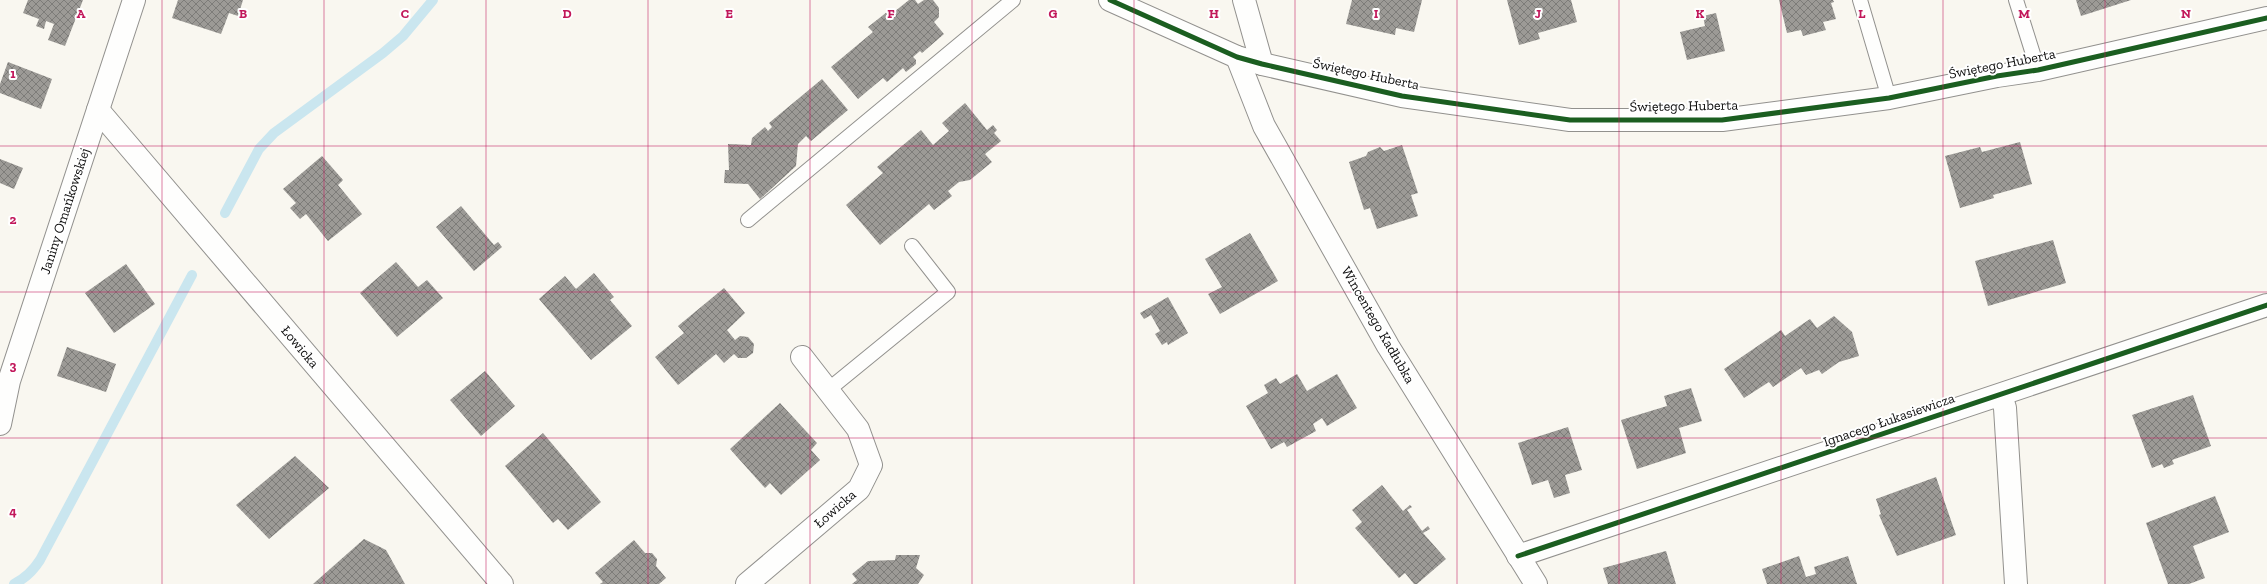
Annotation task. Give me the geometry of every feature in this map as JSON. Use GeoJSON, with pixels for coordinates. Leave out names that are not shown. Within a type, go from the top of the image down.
{"type":"FeatureCollection","features":[{"type":"Feature","properties":{"kind":"street","name":"Janiny Omańkowskiej"},"geometry":{"type":"LineString","coordinates":[[0,424],[9,381],[134,0]]}},
{"type":"Feature","properties":{"kind":"street","name":"Świętego Huberta"},"geometry":{"type":"LineString","coordinates":[[1110,0],[1237,57],[1262,64],[1402,96],[1570,120],[1722,120],[1889,98],[1997,76],[2038,70],[2267,18]]}},
{"type":"Feature","properties":{"kind":"street"},"geometry":{"type":"LineString","coordinates":[[1244,0],[1262,64]]}},
{"type":"Feature","properties":{"kind":"street","name":"Wincentego Kadłubka"},"geometry":{"type":"LineString","coordinates":[[1237,57],[1264,126],[1388,346],[1536,584]]}},
{"type":"Feature","properties":{"kind":"street","name":"Łowicka"},"geometry":{"type":"LineString","coordinates":[[98,110],[502,584]]}},
{"type":"Feature","properties":{"kind":"street","name":"Ignacego Łukasiewicza"},"geometry":{"type":"LineString","coordinates":[[1518,556],[2267,306]]}},
{"type":"Feature","properties":{"kind":"street","name":"Łowicka"},"geometry":{"type":"LineString","coordinates":[[747,584],[858,489],[871,466],[858,429],[802,358]]}},
{"type":"Feature","properties":{"kind":"street"},"geometry":{"type":"LineString","coordinates":[[2002,395],[2005,408],[2016,584]]}},
{"type":"Feature","properties":{"kind":"lane"},"geometry":{"type":"LineString","coordinates":[[748,220],[1013,0]]}},
{"type":"Feature","properties":{"kind":"lane"},"geometry":{"type":"LineString","coordinates":[[1860,0],[1889,98]]}},
{"type":"Feature","properties":{"kind":"lane"},"geometry":{"type":"LineString","coordinates":[[2016,0],[2038,70]]}},
{"type":"Feature","properties":{"kind":"lane"},"geometry":{"type":"LineString","coordinates":[[828,390],[948,292],[912,246]]}},
{"type":"Feature","properties":{"kind":"building"},"geometry":{"type":"Polygon","coordinates":[[[28,0],[83,0],[65,46],[48,40],[54,24],[46,21],[44,29],[36,26],[39,19],[23,13],[28,0]]]}},
{"type":"Feature","properties":{"kind":"building"},"geometry":{"type":"Polygon","coordinates":[[[178,0],[243,0],[238,16],[229,13],[221,34],[172,18],[178,0]]]}},
{"type":"Feature","properties":{"kind":"building"},"geometry":{"type":"Polygon","coordinates":[[[909,0],[915,0],[918,4],[924,0],[933,0],[939,8],[939,17],[934,22],[944,34],[922,53],[920,51],[913,57],[916,60],[916,64],[906,72],[903,68],[887,82],[883,78],[858,99],[831,67],[873,32],[868,27],[887,12],[889,16],[909,0]]]}},
{"type":"Feature","properties":{"kind":"building"},"geometry":{"type":"Polygon","coordinates":[[[1352,0],[1422,0],[1414,32],[1396,28],[1395,35],[1346,24],[1352,0]]]}},
{"type":"Feature","properties":{"kind":"building"},"geometry":{"type":"Polygon","coordinates":[[[1507,0],[1571,0],[1577,22],[1538,33],[1540,39],[1519,45],[1507,0]]]}},
{"type":"Feature","properties":{"kind":"building"},"geometry":{"type":"Polygon","coordinates":[[[1779,0],[1833,0],[1834,2],[1831,3],[1836,19],[1823,22],[1826,30],[1803,36],[1801,30],[1787,33],[1779,0]]]}},
{"type":"Feature","properties":{"kind":"building"},"geometry":{"type":"Polygon","coordinates":[[[2076,0],[2131,0],[2081,16],[2076,0]]]}},
{"type":"Feature","properties":{"kind":"building"},"geometry":{"type":"Polygon","coordinates":[[[1716,13],[1725,51],[1687,60],[1680,32],[1705,26],[1703,16],[1716,13]]]}},
{"type":"Feature","properties":{"kind":"building"},"geometry":{"type":"Polygon","coordinates":[[[8,62],[52,79],[41,109],[0,93],[0,84],[8,62]]]}},
{"type":"Feature","properties":{"kind":"building"},"geometry":{"type":"Polygon","coordinates":[[[822,79],[848,110],[811,141],[806,136],[798,144],[796,166],[760,199],[748,184],[724,183],[725,170],[729,170],[728,144],[751,145],[752,138],[765,127],[768,131],[772,127],[769,123],[822,79]]]}},
{"type":"Feature","properties":{"kind":"building"},"geometry":{"type":"Polygon","coordinates":[[[965,103],[987,130],[993,125],[997,130],[994,133],[1001,141],[985,154],[992,162],[970,180],[959,182],[948,191],[952,196],[934,210],[929,204],[880,245],[846,205],[883,173],[877,167],[921,130],[933,145],[949,131],[942,123],[965,103]]]}},
{"type":"Feature","properties":{"kind":"building"},"geometry":{"type":"Polygon","coordinates":[[[2020,142],[2032,184],[1993,195],[1994,198],[1960,208],[1945,156],[1980,147],[1982,152],[2020,142]]]}},
{"type":"Feature","properties":{"kind":"building"},"geometry":{"type":"Polygon","coordinates":[[[1402,145],[1418,193],[1411,195],[1418,216],[1377,229],[1370,208],[1364,210],[1349,162],[1366,156],[1368,152],[1380,147],[1384,151],[1402,145]]]}},
{"type":"Feature","properties":{"kind":"building"},"geometry":{"type":"Polygon","coordinates":[[[322,156],[343,180],[338,185],[362,214],[328,241],[306,214],[300,219],[290,208],[296,203],[283,189],[322,156]]]}},
{"type":"Feature","properties":{"kind":"building"},"geometry":{"type":"Polygon","coordinates":[[[0,159],[23,168],[14,189],[0,183],[0,159]]]}},
{"type":"Feature","properties":{"kind":"building"},"geometry":{"type":"Polygon","coordinates":[[[461,206],[494,245],[498,242],[502,247],[474,271],[436,227],[461,206]]]}},
{"type":"Feature","properties":{"kind":"building"},"geometry":{"type":"Polygon","coordinates":[[[1250,233],[1278,281],[1220,314],[1208,294],[1222,287],[1205,259],[1250,233]]]}},
{"type":"Feature","properties":{"kind":"building"},"geometry":{"type":"Polygon","coordinates":[[[2053,240],[2066,283],[1988,306],[1975,261],[2053,240]]]}},
{"type":"Feature","properties":{"kind":"building"},"geometry":{"type":"Polygon","coordinates":[[[396,262],[418,287],[427,280],[443,298],[397,337],[360,293],[396,262]]]}},
{"type":"Feature","properties":{"kind":"building"},"geometry":{"type":"Polygon","coordinates":[[[126,264],[155,304],[114,333],[85,293],[126,264]]]}},
{"type":"Feature","properties":{"kind":"building"},"geometry":{"type":"Polygon","coordinates":[[[594,273],[614,297],[610,300],[632,326],[591,360],[539,299],[565,276],[576,289],[594,273]]]}},
{"type":"Feature","properties":{"kind":"building"},"geometry":{"type":"Polygon","coordinates":[[[724,288],[745,313],[727,330],[735,340],[740,336],[748,337],[754,344],[753,353],[746,358],[738,358],[734,354],[724,363],[716,354],[678,385],[655,357],[684,333],[678,326],[724,288]]]}},
{"type":"Feature","properties":{"kind":"building"},"geometry":{"type":"Polygon","coordinates":[[[1168,297],[1188,333],[1168,345],[1167,342],[1162,345],[1155,334],[1160,331],[1151,315],[1144,319],[1140,313],[1168,297]]]}},
{"type":"Feature","properties":{"kind":"building"},"geometry":{"type":"Polygon","coordinates":[[[1834,316],[1852,332],[1859,356],[1839,362],[1822,374],[1819,370],[1806,375],[1801,368],[1773,387],[1769,382],[1744,398],[1724,369],[1781,330],[1785,336],[1810,319],[1817,328],[1834,316]]]}},
{"type":"Feature","properties":{"kind":"building"},"geometry":{"type":"Polygon","coordinates":[[[67,347],[116,364],[106,392],[57,376],[67,347]]]}},
{"type":"Feature","properties":{"kind":"building"},"geometry":{"type":"Polygon","coordinates":[[[485,371],[515,406],[481,436],[450,400],[485,371]]]}},
{"type":"Feature","properties":{"kind":"building"},"geometry":{"type":"Polygon","coordinates":[[[1297,374],[1307,391],[1337,374],[1357,408],[1327,426],[1322,418],[1313,424],[1316,431],[1287,447],[1284,442],[1271,449],[1246,406],[1268,393],[1264,385],[1276,378],[1280,384],[1297,374]]]}},
{"type":"Feature","properties":{"kind":"building"},"geometry":{"type":"Polygon","coordinates":[[[1691,388],[1702,421],[1679,428],[1686,453],[1637,469],[1621,420],[1667,406],[1664,396],[1691,388]]]}},
{"type":"Feature","properties":{"kind":"building"},"geometry":{"type":"Polygon","coordinates":[[[2193,395],[2211,446],[2172,460],[2174,464],[2164,468],[2162,464],[2152,468],[2132,415],[2193,395]]]}},
{"type":"Feature","properties":{"kind":"building"},"geometry":{"type":"Polygon","coordinates":[[[780,403],[817,443],[811,450],[820,460],[781,495],[770,483],[765,488],[730,449],[780,403]]]}},
{"type":"Feature","properties":{"kind":"building"},"geometry":{"type":"Polygon","coordinates":[[[1568,427],[1582,470],[1565,475],[1570,493],[1554,498],[1548,480],[1532,485],[1518,443],[1568,427]]]}},
{"type":"Feature","properties":{"kind":"building"},"geometry":{"type":"Polygon","coordinates":[[[543,433],[601,502],[568,530],[558,519],[553,523],[505,466],[543,433]]]}},
{"type":"Feature","properties":{"kind":"building"},"geometry":{"type":"Polygon","coordinates":[[[295,456],[329,488],[269,539],[236,505],[295,456]]]}},
{"type":"Feature","properties":{"kind":"building"},"geometry":{"type":"Polygon","coordinates":[[[1936,477],[1956,535],[1897,556],[1879,515],[1881,514],[1876,499],[1936,477]]]}},
{"type":"Feature","properties":{"kind":"building"},"geometry":{"type":"Polygon","coordinates":[[[1382,485],[1403,511],[1410,505],[1412,507],[1407,510],[1422,531],[1428,526],[1430,529],[1423,533],[1446,559],[1417,584],[1414,584],[1405,573],[1399,578],[1355,528],[1362,522],[1352,510],[1382,485]]]}},
{"type":"Feature","properties":{"kind":"building"},"geometry":{"type":"Polygon","coordinates":[[[2215,496],[2229,532],[2193,546],[2205,578],[2189,584],[2168,584],[2146,523],[2215,496]]]}},
{"type":"Feature","properties":{"kind":"building"},"geometry":{"type":"Polygon","coordinates":[[[364,539],[386,550],[405,584],[313,584],[364,539]]]}},
{"type":"Feature","properties":{"kind":"building"},"geometry":{"type":"Polygon","coordinates":[[[634,540],[645,553],[652,553],[657,559],[656,566],[666,578],[659,584],[600,584],[603,582],[595,573],[634,540]]]}},
{"type":"Feature","properties":{"kind":"building"},"geometry":{"type":"Polygon","coordinates":[[[1666,551],[1676,584],[1608,584],[1603,568],[1666,551]]]}},
{"type":"Feature","properties":{"kind":"building"},"geometry":{"type":"Polygon","coordinates":[[[896,555],[920,555],[916,568],[924,575],[918,584],[852,584],[857,580],[852,574],[868,561],[895,560],[896,555]]]}},
{"type":"Feature","properties":{"kind":"building"},"geometry":{"type":"Polygon","coordinates":[[[1799,556],[1806,577],[1816,574],[1814,567],[1848,556],[1857,584],[1767,584],[1762,569],[1799,556]]]}},
{"type":"Feature","properties":{"kind":"waterway"},"geometry":{"type":"LineString","coordinates":[[225,213],[259,149],[274,133],[383,53],[403,36],[433,0]]}},
{"type":"Feature","properties":{"kind":"waterway"},"geometry":{"type":"LineString","coordinates":[[14,584],[29,574],[40,560],[192,275]]}},
{"type":"Feature","properties":{"kind":"cycle path"},"geometry":{"type":"LineString","coordinates":[[1110,0],[1237,57],[1262,64],[1402,96],[1570,120],[1722,120],[1889,98],[1997,76],[2038,70],[2267,18]]}},
{"type":"Feature","properties":{"kind":"cycle path"},"geometry":{"type":"LineString","coordinates":[[1518,556],[2267,305]]}}]}
